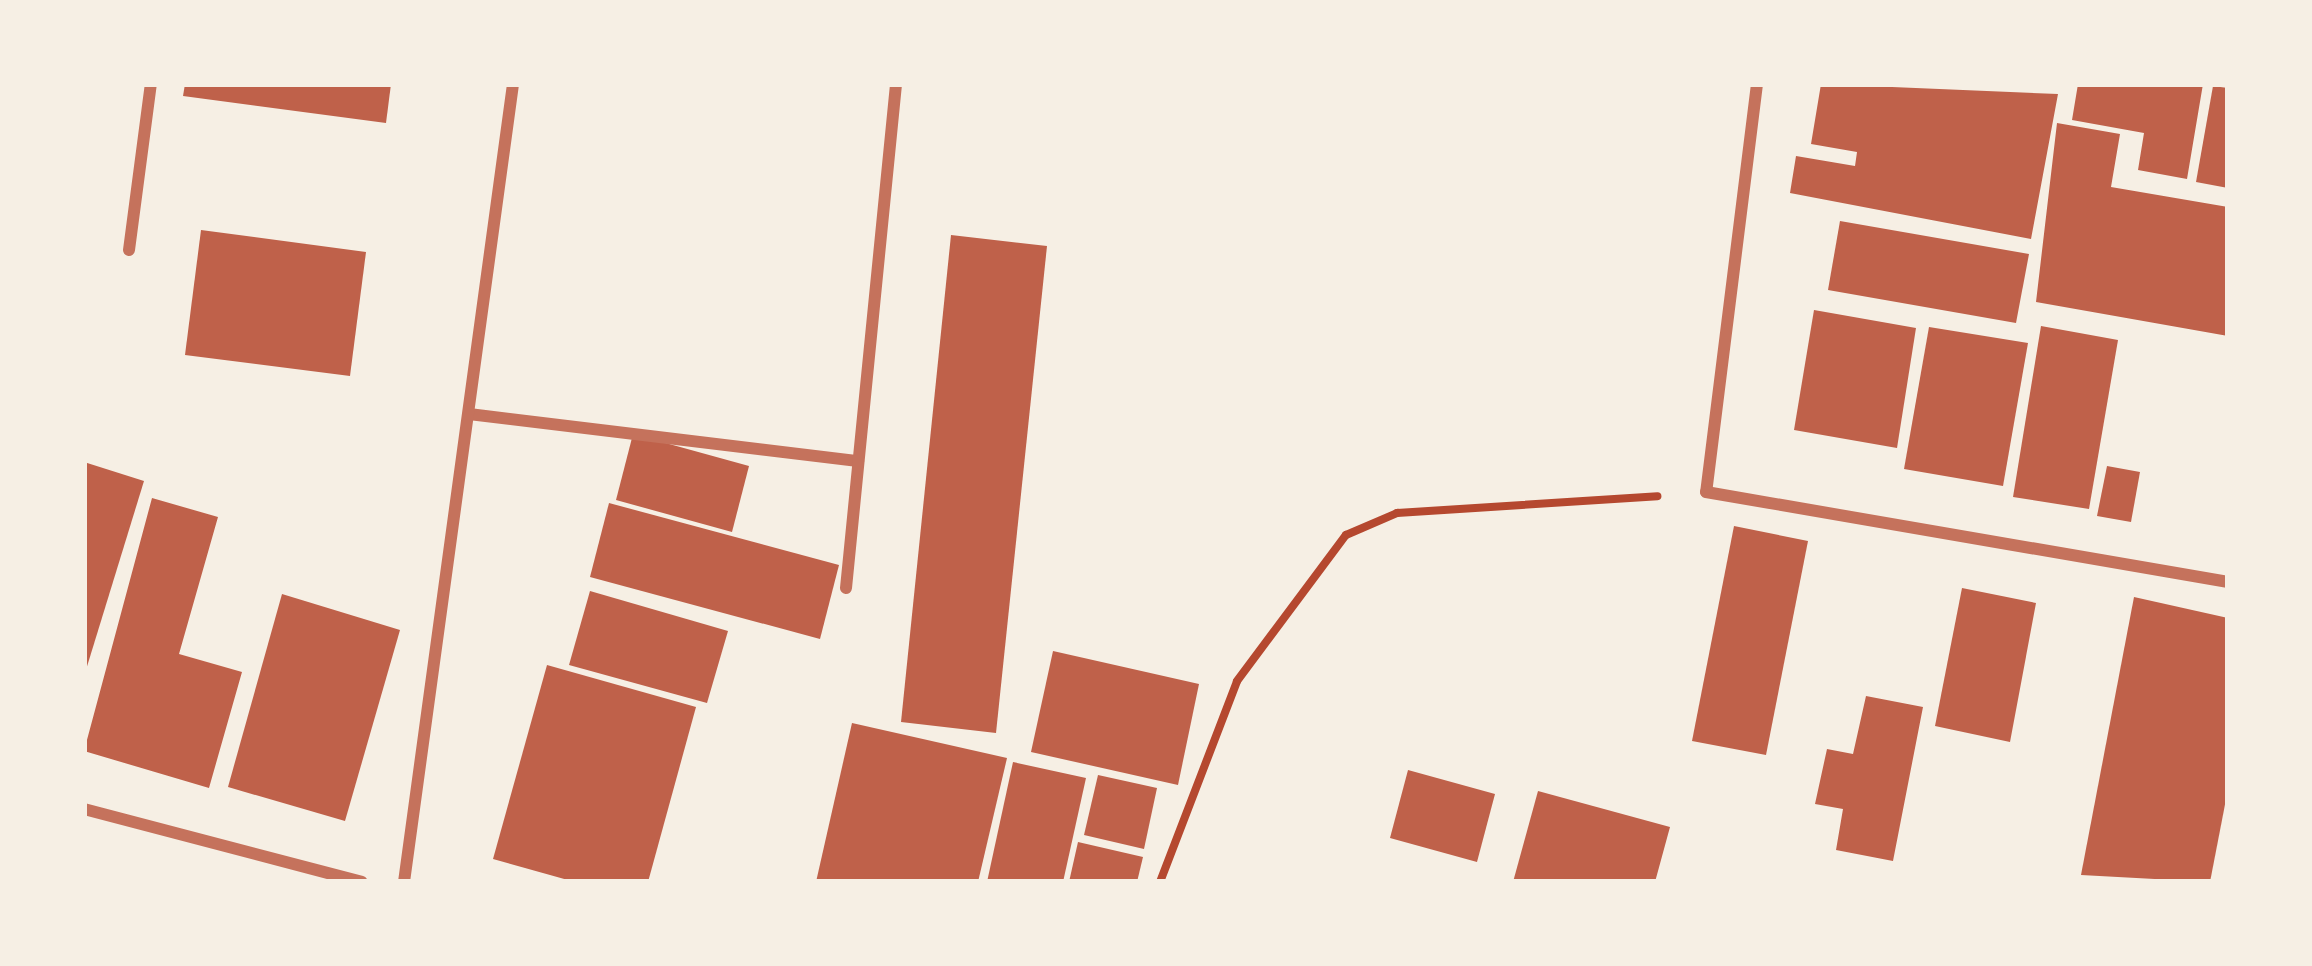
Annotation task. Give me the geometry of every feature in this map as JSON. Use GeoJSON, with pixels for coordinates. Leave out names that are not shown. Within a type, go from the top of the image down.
{"type":"FeatureCollection","features":[{"type":"Feature","properties":{"kind":"street"},"geometry":{"type":"LineString","coordinates":[[129,250],[151,84]]}},
{"type":"Feature","properties":{"kind":"street"},"geometry":{"type":"LineString","coordinates":[[404,882],[513,84]]}},
{"type":"Feature","properties":{"kind":"street"},"geometry":{"type":"LineString","coordinates":[[845,588],[896,84]]}},
{"type":"Feature","properties":{"kind":"street"},"geometry":{"type":"LineString","coordinates":[[1757,84],[1706,492],[2228,582]]}},
{"type":"Feature","properties":{"kind":"street"},"geometry":{"type":"LineString","coordinates":[[469,415],[858,460]]}},
{"type":"Feature","properties":{"kind":"street"},"geometry":{"type":"LineString","coordinates":[[84,809],[362,882]]}},
{"type":"Feature","properties":{"kind":"path"},"geometry":{"type":"LineString","coordinates":[[1160,882],[1237,681],[1346,535],[1397,513],[1706,492]]}},
{"type":"Feature","properties":{"kind":"building"},"geometry":{"type":"Polygon","coordinates":[[[185,84],[391,84],[386,123],[183,96],[185,84]]]}},
{"type":"Feature","properties":{"kind":"building"},"geometry":{"type":"Polygon","coordinates":[[[1821,84],[2058,94],[2031,239],[1790,193],[1796,156],[1855,166],[1857,152],[1811,144],[1821,84]]]}},
{"type":"Feature","properties":{"kind":"building"},"geometry":{"type":"Polygon","coordinates":[[[2078,84],[2203,84],[2187,179],[2138,170],[2144,133],[2072,120],[2078,84]]]}},
{"type":"Feature","properties":{"kind":"building"},"geometry":{"type":"Polygon","coordinates":[[[2213,86],[2228,88],[2228,188],[2196,182],[2213,86]]]}},
{"type":"Feature","properties":{"kind":"building"},"geometry":{"type":"Polygon","coordinates":[[[2057,123],[2120,134],[2111,187],[2228,207],[2228,336],[2036,302],[2057,123]]]}},
{"type":"Feature","properties":{"kind":"building"},"geometry":{"type":"Polygon","coordinates":[[[1840,221],[2029,254],[2016,323],[1828,290],[1840,221]]]}},
{"type":"Feature","properties":{"kind":"building"},"geometry":{"type":"Polygon","coordinates":[[[201,230],[366,252],[350,376],[185,355],[201,230]]]}},
{"type":"Feature","properties":{"kind":"building"},"geometry":{"type":"Polygon","coordinates":[[[951,235],[1047,246],[996,733],[901,722],[951,235]]]}},
{"type":"Feature","properties":{"kind":"building"},"geometry":{"type":"Polygon","coordinates":[[[1814,310],[1916,328],[1897,448],[1794,430],[1814,310]]]}},
{"type":"Feature","properties":{"kind":"building"},"geometry":{"type":"Polygon","coordinates":[[[2041,326],[2118,340],[2089,509],[2013,497],[2041,326]]]}},
{"type":"Feature","properties":{"kind":"building"},"geometry":{"type":"Polygon","coordinates":[[[1929,327],[2028,343],[2003,486],[1904,469],[1929,327]]]}},
{"type":"Feature","properties":{"kind":"building"},"geometry":{"type":"Polygon","coordinates":[[[633,434],[749,466],[732,532],[616,500],[633,434]]]}},
{"type":"Feature","properties":{"kind":"building"},"geometry":{"type":"Polygon","coordinates":[[[84,462],[144,481],[85,673],[84,673],[84,462]]]}},
{"type":"Feature","properties":{"kind":"building"},"geometry":{"type":"Polygon","coordinates":[[[2107,466],[2140,472],[2131,522],[2097,516],[2107,466]]]}},
{"type":"Feature","properties":{"kind":"building"},"geometry":{"type":"Polygon","coordinates":[[[152,498],[218,517],[179,654],[242,672],[209,788],[84,751],[152,498]]]}},
{"type":"Feature","properties":{"kind":"building"},"geometry":{"type":"Polygon","coordinates":[[[609,503],[839,565],[820,639],[590,577],[609,503]]]}},
{"type":"Feature","properties":{"kind":"building"},"geometry":{"type":"Polygon","coordinates":[[[1734,526],[1808,541],[1766,755],[1692,741],[1734,526]]]}},
{"type":"Feature","properties":{"kind":"building"},"geometry":{"type":"Polygon","coordinates":[[[1962,588],[2036,603],[2010,742],[1935,726],[1962,588]]]}},
{"type":"Feature","properties":{"kind":"building"},"geometry":{"type":"Polygon","coordinates":[[[590,591],[728,631],[707,703],[569,665],[590,591]]]}},
{"type":"Feature","properties":{"kind":"building"},"geometry":{"type":"Polygon","coordinates":[[[282,594],[400,630],[345,821],[228,787],[282,594]]]}},
{"type":"Feature","properties":{"kind":"building"},"geometry":{"type":"Polygon","coordinates":[[[2134,597],[2228,618],[2228,789],[2210,882],[2081,875],[2134,597]]]}},
{"type":"Feature","properties":{"kind":"building"},"geometry":{"type":"Polygon","coordinates":[[[1053,651],[1199,684],[1178,785],[1031,752],[1053,651]]]}},
{"type":"Feature","properties":{"kind":"building"},"geometry":{"type":"Polygon","coordinates":[[[547,665],[696,707],[648,882],[575,882],[493,859],[547,665]]]}},
{"type":"Feature","properties":{"kind":"building"},"geometry":{"type":"Polygon","coordinates":[[[1866,696],[1923,707],[1893,861],[1836,850],[1843,809],[1815,804],[1827,749],[1853,754],[1866,696]]]}},
{"type":"Feature","properties":{"kind":"building"},"geometry":{"type":"Polygon","coordinates":[[[852,723],[1007,758],[978,882],[816,882],[852,723]]]}},
{"type":"Feature","properties":{"kind":"building"},"geometry":{"type":"Polygon","coordinates":[[[1013,762],[1086,778],[1063,882],[987,882],[1013,762]]]}},
{"type":"Feature","properties":{"kind":"building"},"geometry":{"type":"Polygon","coordinates":[[[1408,770],[1495,794],[1477,862],[1390,838],[1408,770]]]}},
{"type":"Feature","properties":{"kind":"building"},"geometry":{"type":"Polygon","coordinates":[[[1098,775],[1157,788],[1144,849],[1084,835],[1098,775]]]}},
{"type":"Feature","properties":{"kind":"building"},"geometry":{"type":"Polygon","coordinates":[[[1538,791],[1670,827],[1655,882],[1513,882],[1538,791]]]}},
{"type":"Feature","properties":{"kind":"building"},"geometry":{"type":"Polygon","coordinates":[[[1078,842],[1143,857],[1137,882],[1069,882],[1078,842]]]}}]}
